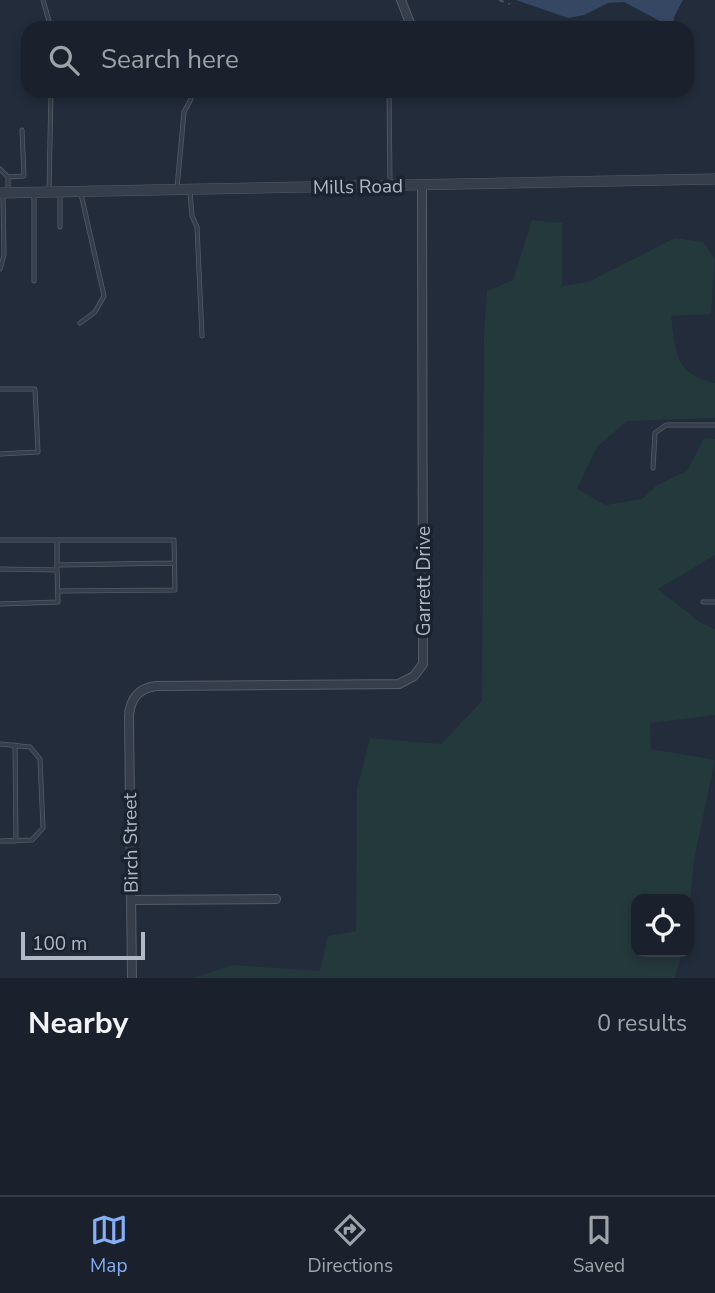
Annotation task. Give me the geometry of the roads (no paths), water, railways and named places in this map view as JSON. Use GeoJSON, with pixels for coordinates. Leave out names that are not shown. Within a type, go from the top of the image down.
{"type":"FeatureCollection","features":[{"type":"Feature","properties":{"kind":"street"},"geometry":{"type":"LineString","coordinates":[[401,0],[410,21]]}},
{"type":"Feature","properties":{"kind":"street","name":"Mills Road"},"geometry":{"type":"LineString","coordinates":[[4,193],[715,179]]}},
{"type":"Feature","properties":{"kind":"street","name":"Garrett Drive"},"geometry":{"type":"LineString","coordinates":[[130,708],[138,693],[152,686],[394,684],[408,680],[421,669],[425,650],[422,185]]}},
{"type":"Feature","properties":{"kind":"street","name":"Birch Street"},"geometry":{"type":"LineString","coordinates":[[130,708],[132,978]]}},
{"type":"Feature","properties":{"kind":"street"},"geometry":{"type":"LineString","coordinates":[[132,900],[276,899]]}},
{"type":"Feature","properties":{"kind":"lane"},"geometry":{"type":"LineString","coordinates":[[43,0],[49,21]]}},
{"type":"Feature","properties":{"kind":"lane"},"geometry":{"type":"LineString","coordinates":[[51,98],[54,193],[61,228]]}},
{"type":"Feature","properties":{"kind":"lane"},"geometry":{"type":"LineString","coordinates":[[389,98],[390,186]]}},
{"type":"Feature","properties":{"kind":"lane"},"geometry":{"type":"LineString","coordinates":[[177,190],[184,112],[191,99]]}},
{"type":"Feature","properties":{"kind":"lane"},"geometry":{"type":"LineString","coordinates":[[0,169],[8,177],[24,176],[22,130]]}},
{"type":"Feature","properties":{"kind":"lane"},"geometry":{"type":"LineString","coordinates":[[0,269],[4,255],[4,193],[8,177]]}},
{"type":"Feature","properties":{"kind":"lane"},"geometry":{"type":"LineString","coordinates":[[190,190],[192,216],[197,228],[202,336]]}},
{"type":"Feature","properties":{"kind":"lane"},"geometry":{"type":"LineString","coordinates":[[80,323],[95,312],[104,296],[81,192]]}},
{"type":"Feature","properties":{"kind":"lane"},"geometry":{"type":"LineString","coordinates":[[34,193],[34,281]]}},
{"type":"Feature","properties":{"kind":"lane"},"geometry":{"type":"LineString","coordinates":[[0,389],[35,389],[38,452],[0,454]]}},
{"type":"Feature","properties":{"kind":"lane"},"geometry":{"type":"LineString","coordinates":[[653,468],[655,433],[666,425],[715,425]]}},
{"type":"Feature","properties":{"kind":"lane"},"geometry":{"type":"LineString","coordinates":[[0,540],[174,540],[175,590],[58,591]]}},
{"type":"Feature","properties":{"kind":"lane"},"geometry":{"type":"LineString","coordinates":[[0,604],[58,602],[57,540]]}},
{"type":"Feature","properties":{"kind":"lane"},"geometry":{"type":"LineString","coordinates":[[0,569],[174,564]]}},
{"type":"Feature","properties":{"kind":"lane"},"geometry":{"type":"LineString","coordinates":[[704,602],[715,602]]}},
{"type":"Feature","properties":{"kind":"lane"},"geometry":{"type":"LineString","coordinates":[[0,744],[30,747],[40,759],[43,828],[32,840],[0,841]]}},
{"type":"Feature","properties":{"kind":"lane"},"geometry":{"type":"LineString","coordinates":[[15,745],[16,841]]}},
{"type":"Feature","properties":{"kind":"water"},"geometry":{"type":"Polygon","coordinates":[[[516,0],[683,0],[674,21],[660,21],[624,2],[608,3],[584,15],[568,18],[516,0]]]}}]}
